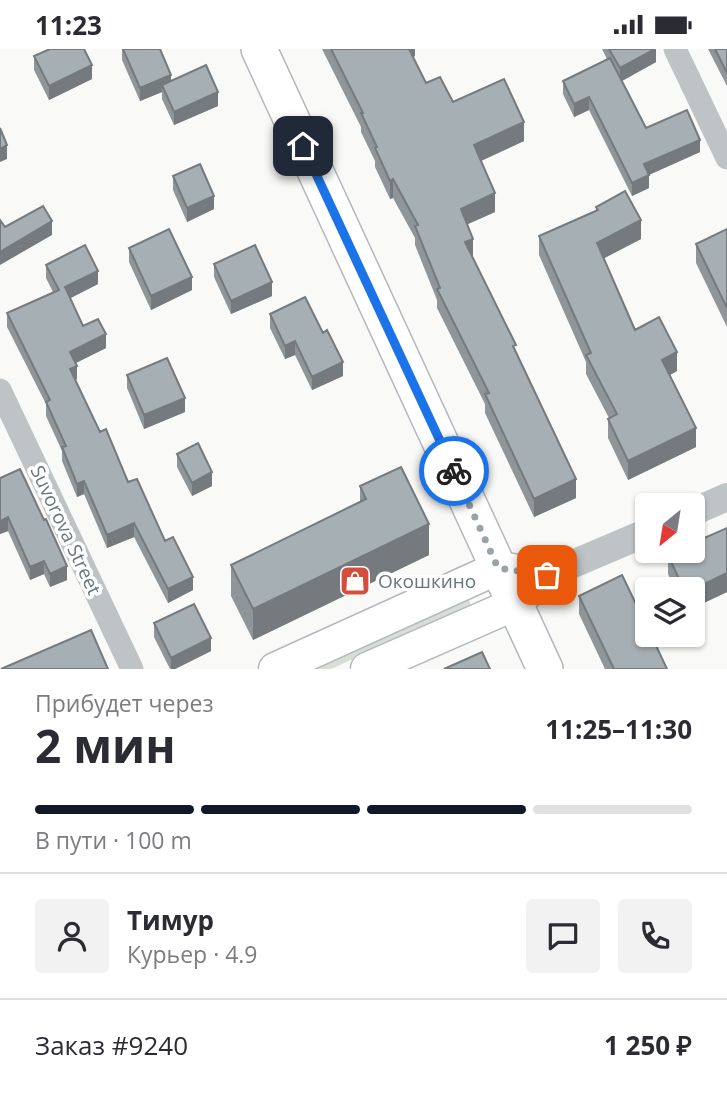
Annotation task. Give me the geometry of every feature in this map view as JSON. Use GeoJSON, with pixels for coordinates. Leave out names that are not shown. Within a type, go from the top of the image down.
{"type":"FeatureCollection","features":[{"type":"Feature","properties":{"kind":"main road"},"geometry":{"type":"LineString","coordinates":[[258,49],[545,669]]}},
{"type":"Feature","properties":{"kind":"main road"},"geometry":{"type":"LineString","coordinates":[[275,669],[498,568],[547,575]]}},
{"type":"Feature","properties":{"kind":"main road"},"geometry":{"type":"LineString","coordinates":[[367,669],[515,604],[547,575]]}},
{"type":"Feature","properties":{"kind":"street"},"geometry":{"type":"LineString","coordinates":[[675,49],[727,158]]}},
{"type":"Feature","properties":{"kind":"street","name":"Suvorova Street"},"geometry":{"type":"LineString","coordinates":[[0,390],[132,669]]}},
{"type":"Feature","properties":{"kind":"street"},"geometry":{"type":"LineString","coordinates":[[705,507],[727,497]]}},
{"type":"Feature","properties":{"kind":"street"},"geometry":{"type":"LineString","coordinates":[[547,575],[635,537]]}},
{"type":"Feature","properties":{"kind":"shaded area"},"geometry":{"type":"Polygon","coordinates":[[[467,595],[471,605],[331,669],[305,669],[467,595]]]}},
{"type":"Feature","properties":{"kind":"building"},"geometry":{"type":"Polygon","coordinates":[[[50,49],[84,49],[92,65],[49,86],[34,56],[50,49]]]}},
{"type":"Feature","properties":{"kind":"building"},"geometry":{"type":"Polygon","coordinates":[[[123,49],[160,49],[171,75],[140,88],[123,49]]]}},
{"type":"Feature","properties":{"kind":"building"},"geometry":{"type":"Polygon","coordinates":[[[331,49],[409,49],[426,83],[440,77],[453,102],[504,79],[524,122],[474,145],[495,193],[461,209],[473,239],[465,242],[516,345],[513,346],[576,479],[534,499],[485,394],[489,393],[437,289],[440,288],[415,226],[418,225],[393,179],[390,181],[363,113],[331,49]]]}},
{"type":"Feature","properties":{"kind":"building"},"geometry":{"type":"Polygon","coordinates":[[[609,49],[655,49],[620,68],[609,49]]]}},
{"type":"Feature","properties":{"kind":"building"},"geometry":{"type":"Polygon","coordinates":[[[715,49],[727,49],[727,73],[715,49]]]}},
{"type":"Feature","properties":{"kind":"building"},"geometry":{"type":"Polygon","coordinates":[[[610,58],[646,128],[687,110],[700,140],[644,164],[649,175],[632,183],[589,97],[574,104],[563,81],[610,58]]]}},
{"type":"Feature","properties":{"kind":"building"},"geometry":{"type":"Polygon","coordinates":[[[206,65],[218,92],[174,112],[162,85],[206,65]]]}},
{"type":"Feature","properties":{"kind":"building"},"geometry":{"type":"Polygon","coordinates":[[[0,128],[7,145],[0,149],[0,128]]]}},
{"type":"Feature","properties":{"kind":"building"},"geometry":{"type":"Polygon","coordinates":[[[200,164],[214,196],[187,208],[173,176],[200,164]]]}},
{"type":"Feature","properties":{"kind":"building"},"geometry":{"type":"Polygon","coordinates":[[[625,191],[641,220],[597,243],[635,330],[659,317],[677,352],[662,360],[696,428],[628,461],[608,419],[617,414],[586,355],[591,353],[539,236],[598,210],[596,207],[625,191]]]}},
{"type":"Feature","properties":{"kind":"building"},"geometry":{"type":"Polygon","coordinates":[[[43,206],[52,221],[0,252],[0,220],[5,227],[43,206]]]}},
{"type":"Feature","properties":{"kind":"building"},"geometry":{"type":"Polygon","coordinates":[[[169,229],[192,277],[151,296],[129,248],[169,229]]]}},
{"type":"Feature","properties":{"kind":"building"},"geometry":{"type":"Polygon","coordinates":[[[727,229],[727,308],[696,244],[727,229]]]}},
{"type":"Feature","properties":{"kind":"building"},"geometry":{"type":"Polygon","coordinates":[[[85,245],[98,271],[65,287],[83,326],[98,319],[106,334],[70,352],[77,366],[70,369],[100,432],[106,429],[128,482],[137,479],[165,541],[173,537],[193,577],[168,589],[134,523],[107,535],[84,481],[77,484],[62,447],[66,446],[46,402],[50,400],[7,313],[59,290],[46,265],[85,245]]]}},
{"type":"Feature","properties":{"kind":"building"},"geometry":{"type":"Polygon","coordinates":[[[255,245],[272,282],[231,301],[214,264],[255,245]]]}},
{"type":"Feature","properties":{"kind":"building"},"geometry":{"type":"Polygon","coordinates":[[[305,297],[323,333],[327,330],[343,362],[312,377],[295,341],[285,346],[270,314],[305,297]]]}},
{"type":"Feature","properties":{"kind":"building"},"geometry":{"type":"Polygon","coordinates":[[[167,358],[185,398],[144,415],[127,375],[167,358]]]}},
{"type":"Feature","properties":{"kind":"building"},"geometry":{"type":"Polygon","coordinates":[[[198,443],[212,472],[192,483],[177,454],[198,443]]]}},
{"type":"Feature","properties":{"kind":"building"},"geometry":{"type":"Polygon","coordinates":[[[401,467],[429,524],[253,609],[231,565],[366,499],[360,486],[401,467]]]}},
{"type":"Feature","properties":{"kind":"building"},"geometry":{"type":"Polygon","coordinates":[[[20,469],[67,566],[50,574],[44,561],[30,567],[8,517],[0,521],[0,478],[20,469]]]}},
{"type":"Feature","properties":{"kind":"building"},"geometry":{"type":"Polygon","coordinates":[[[727,528],[727,573],[705,584],[705,577],[678,577],[672,563],[705,563],[705,538],[727,528]]]}},
{"type":"Feature","properties":{"kind":"building"},"geometry":{"type":"Polygon","coordinates":[[[622,575],[635,602],[635,647],[657,647],[667,669],[614,669],[579,596],[622,575]]]}},
{"type":"Feature","properties":{"kind":"building"},"geometry":{"type":"Polygon","coordinates":[[[194,604],[211,638],[171,658],[154,623],[194,604]]]}},
{"type":"Feature","properties":{"kind":"building"},"geometry":{"type":"Polygon","coordinates":[[[91,630],[108,669],[1,669],[91,630]]]}},
{"type":"Feature","properties":{"kind":"building"},"geometry":{"type":"Polygon","coordinates":[[[482,652],[490,669],[444,669],[482,652]]]}},
{"type":"Feature","properties":{"kind":"way so far"},"geometry":{"type":"LineString","coordinates":[[454,471],[498,568],[547,575]]}},
{"type":"Feature","properties":{"kind":"place","name":"Окошкино"},"geometry":{"type":"Point","coordinates":[355,581]}},
{"type":"Feature","properties":{"kind":"route"},"geometry":{"type":"LineString","coordinates":[[303,146],[454,471]]}}]}
